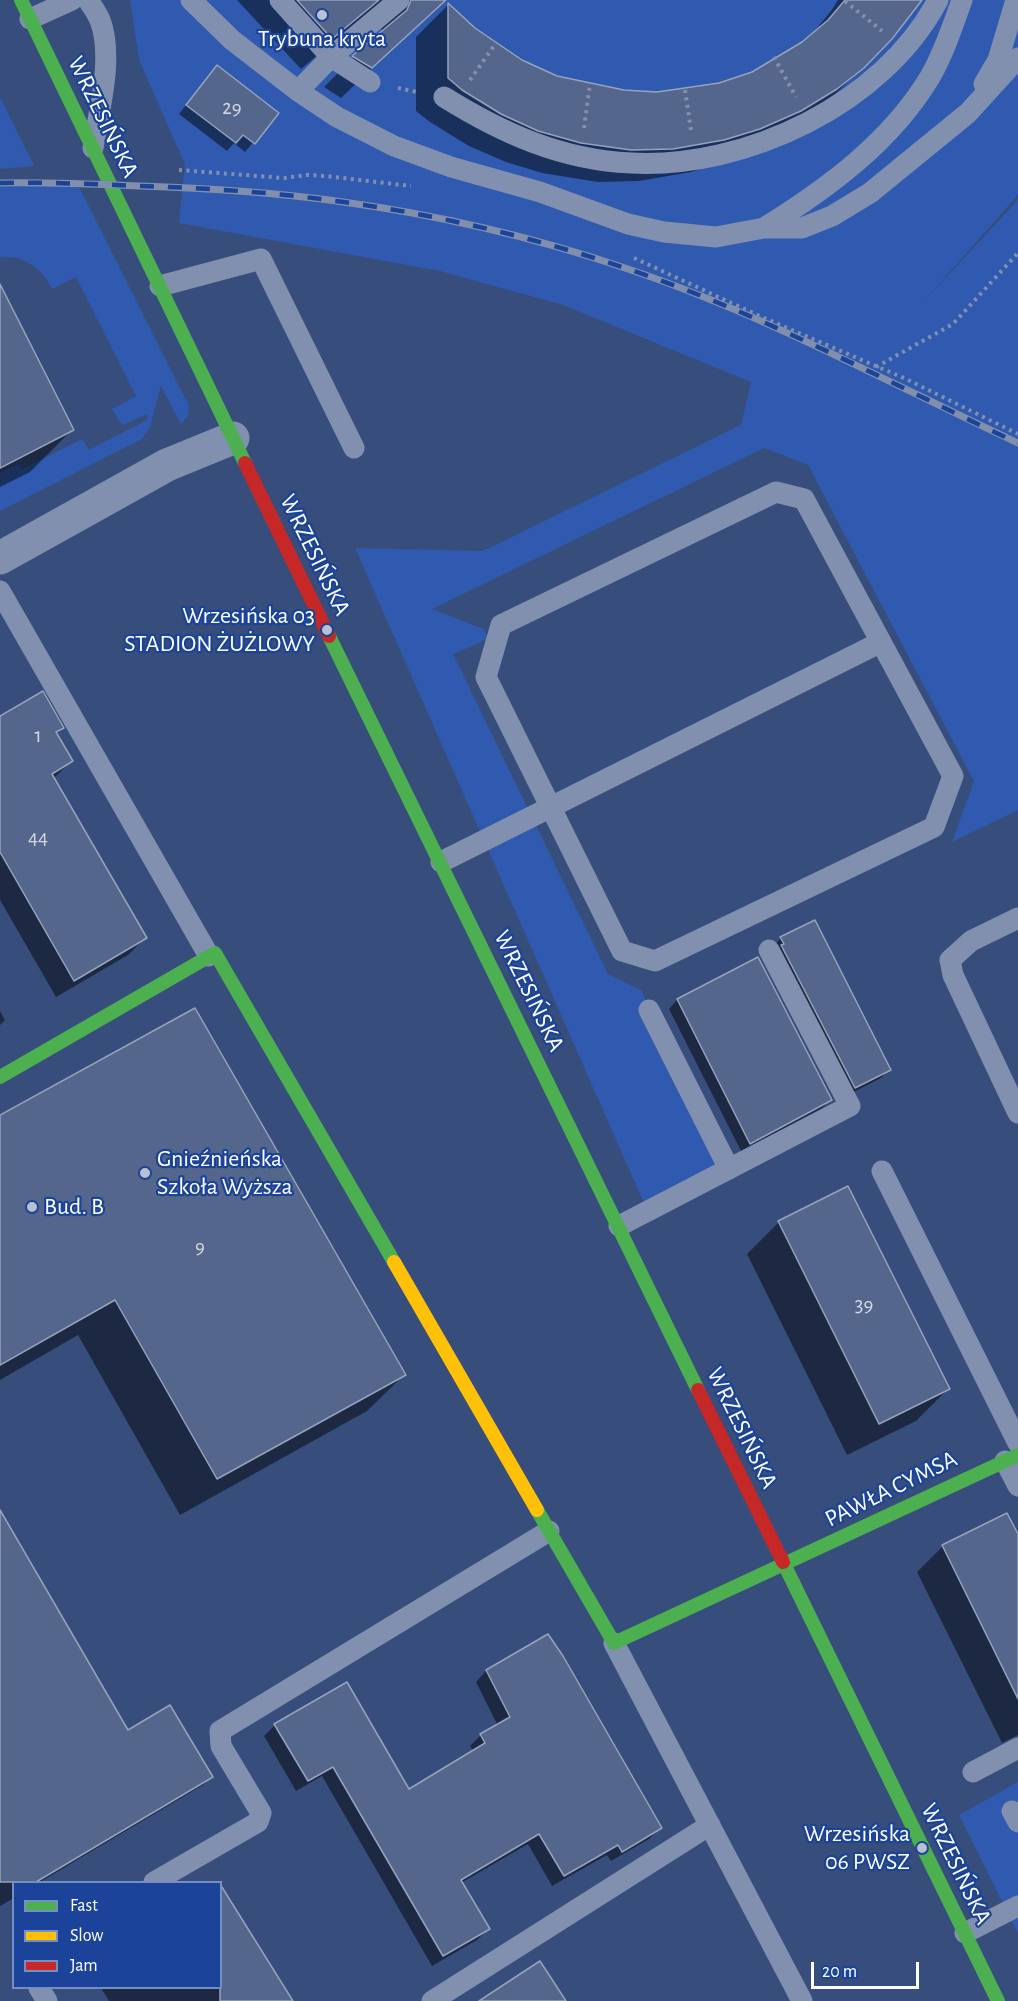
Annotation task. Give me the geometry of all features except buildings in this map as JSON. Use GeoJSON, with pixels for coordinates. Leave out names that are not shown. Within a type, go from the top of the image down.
{"type":"FeatureCollection","features":[{"type":"Feature","properties":{"kind":"street","name":"WRZESIŃSKA"},"geometry":{"type":"LineString","coordinates":[[21,0],[998,2001]]}},
{"type":"Feature","properties":{"kind":"street"},"geometry":{"type":"LineString","coordinates":[[0,558],[167,465],[233,438]]}},
{"type":"Feature","properties":{"kind":"street"},"geometry":{"type":"LineString","coordinates":[[0,1077],[215,953],[614,1643]]}},
{"type":"Feature","properties":{"kind":"street","name":"PAWŁA CYMSA"},"geometry":{"type":"LineString","coordinates":[[614,1643],[1012,1458]]}},
{"type":"Feature","properties":{"kind":"lane"},"geometry":{"type":"LineString","coordinates":[[30,19],[72,0]]}},
{"type":"Feature","properties":{"kind":"lane"},"geometry":{"type":"LineString","coordinates":[[88,0],[100,20],[106,47],[103,86],[93,148]]}},
{"type":"Feature","properties":{"kind":"lane"},"geometry":{"type":"LineString","coordinates":[[191,0],[232,40],[298,91],[337,117],[394,146],[451,168],[540,192],[628,224],[664,232],[716,237],[764,228],[802,228],[832,216],[870,193],[968,113],[1018,58]]}},
{"type":"Feature","properties":{"kind":"lane"},"geometry":{"type":"LineString","coordinates":[[280,0],[331,57],[370,82]]}},
{"type":"Feature","properties":{"kind":"lane"},"geometry":{"type":"LineString","coordinates":[[298,91],[331,57],[399,0]]}},
{"type":"Feature","properties":{"kind":"lane"},"geometry":{"type":"LineString","coordinates":[[444,97],[478,118],[529,142],[574,155],[628,163],[665,164],[724,153],[764,142],[844,103],[882,73],[908,45],[938,0]]}},
{"type":"Feature","properties":{"kind":"lane"},"geometry":{"type":"LineString","coordinates":[[764,228],[808,200],[843,172],[883,137],[912,105],[932,74],[962,0]]}},
{"type":"Feature","properties":{"kind":"lane"},"geometry":{"type":"LineString","coordinates":[[968,113],[998,60],[1016,0]]}},
{"type":"Feature","properties":{"kind":"lane"},"geometry":{"type":"LineString","coordinates":[[160,286],[261,259],[354,448]]}},
{"type":"Feature","properties":{"kind":"lane"},"geometry":{"type":"LineString","coordinates":[[776,492],[804,499],[881,642],[953,776],[934,827],[655,961],[622,951],[486,677],[501,625],[776,492]]}},
{"type":"Feature","properties":{"kind":"lane"},"geometry":{"type":"LineString","coordinates":[[0,591],[209,956]]}},
{"type":"Feature","properties":{"kind":"lane"},"geometry":{"type":"LineString","coordinates":[[441,862],[881,642]]}},
{"type":"Feature","properties":{"kind":"lane"},"geometry":{"type":"LineString","coordinates":[[1018,918],[971,941],[950,960],[953,975],[1018,1113]]}},
{"type":"Feature","properties":{"kind":"lane"},"geometry":{"type":"LineString","coordinates":[[619,1227],[850,1106],[769,950]]}},
{"type":"Feature","properties":{"kind":"lane"},"geometry":{"type":"LineString","coordinates":[[649,1010],[729,1169]]}},
{"type":"Feature","properties":{"kind":"lane"},"geometry":{"type":"LineString","coordinates":[[882,1171],[1018,1443]]}},
{"type":"Feature","properties":{"kind":"lane"},"geometry":{"type":"LineString","coordinates":[[1012,1458],[1018,1485]]}},
{"type":"Feature","properties":{"kind":"lane"},"geometry":{"type":"LineString","coordinates":[[156,1881],[258,1822],[261,1813],[221,1746],[219,1731],[549,1532]]}},
{"type":"Feature","properties":{"kind":"lane"},"geometry":{"type":"LineString","coordinates":[[614,1643],[802,2001]]}},
{"type":"Feature","properties":{"kind":"lane"},"geometry":{"type":"LineString","coordinates":[[973,1772],[1018,1748]]}},
{"type":"Feature","properties":{"kind":"lane"},"geometry":{"type":"LineString","coordinates":[[432,2001],[710,1825]]}},
{"type":"Feature","properties":{"kind":"lane"},"geometry":{"type":"LineString","coordinates":[[965,1933],[1018,1906]]}},
{"type":"Feature","properties":{"kind":"path"},"geometry":{"type":"LineString","coordinates":[[845,1],[884,32]]}},
{"type":"Feature","properties":{"kind":"path"},"geometry":{"type":"LineString","coordinates":[[469,81],[496,43]]}},
{"type":"Feature","properties":{"kind":"path"},"geometry":{"type":"LineString","coordinates":[[774,57],[799,102]]}},
{"type":"Feature","properties":{"kind":"path"},"geometry":{"type":"LineString","coordinates":[[370,82],[444,97]]}},
{"type":"Feature","properties":{"kind":"path"},"geometry":{"type":"LineString","coordinates":[[583,133],[590,84]]}},
{"type":"Feature","properties":{"kind":"path"},"geometry":{"type":"LineString","coordinates":[[685,90],[692,134]]}},
{"type":"Feature","properties":{"kind":"path"},"geometry":{"type":"LineString","coordinates":[[179,170],[284,178],[307,175],[326,176],[400,183],[421,189]]}},
{"type":"Feature","properties":{"kind":"path"},"geometry":{"type":"LineString","coordinates":[[876,367],[953,324],[1018,253]]}},
{"type":"Feature","properties":{"kind":"path"},"geometry":{"type":"LineString","coordinates":[[631,256],[906,379],[1018,434]]}},
{"type":"Feature","properties":{"kind":"shaded area"},"geometry":{"type":"Polygon","coordinates":[[[130,0],[1018,0],[1018,195],[924,301],[1018,200],[1018,810],[952,842],[974,781],[808,465],[764,448],[432,609],[484,629],[488,639],[453,654],[608,974],[642,991],[649,1010],[729,1169],[648,1212],[355,548],[483,551],[741,425],[751,382],[563,305],[440,271],[179,223],[185,164],[139,60],[130,0]]]}},
{"type":"Feature","properties":{"kind":"shaded area"},"geometry":{"type":"Polygon","coordinates":[[[0,97],[34,166],[0,169],[0,97]]]}},
{"type":"Feature","properties":{"kind":"shaded area"},"geometry":{"type":"Polygon","coordinates":[[[77,183],[189,406],[188,416],[181,424],[161,386],[150,427],[142,439],[0,511],[0,473],[19,464],[22,469],[82,439],[89,450],[147,420],[148,414],[122,425],[112,409],[136,396],[76,277],[52,289],[43,275],[31,264],[17,258],[0,257],[0,184],[77,183]]]}},
{"type":"Feature","properties":{"kind":"shaded area"},"geometry":{"type":"Polygon","coordinates":[[[1018,1782],[1018,1933],[959,1815],[1018,1782]]]}},
{"type":"Feature","properties":{"kind":"railway"},"geometry":{"type":"LineString","coordinates":[[0,183],[70,183],[287,195],[410,213],[520,237],[628,269],[728,307],[825,350],[1018,443]]}},
{"type":"Feature","properties":{"kind":"traffic: fast"},"geometry":{"type":"LineString","coordinates":[[21,0],[245,463]]}},
{"type":"Feature","properties":{"kind":"traffic: fast"},"geometry":{"type":"LineString","coordinates":[[329,636],[698,1390]]}},
{"type":"Feature","properties":{"kind":"traffic: fast"},"geometry":{"type":"LineString","coordinates":[[0,1077],[215,953],[394,1262]]}},
{"type":"Feature","properties":{"kind":"traffic: fast"},"geometry":{"type":"LineString","coordinates":[[537,1510],[614,1643],[1018,1455]]}},
{"type":"Feature","properties":{"kind":"traffic: fast"},"geometry":{"type":"LineString","coordinates":[[783,1562],[998,2001]]}},
{"type":"Feature","properties":{"kind":"traffic: slow"},"geometry":{"type":"LineString","coordinates":[[394,1262],[537,1510]]}},
{"type":"Feature","properties":{"kind":"traffic: jam"},"geometry":{"type":"LineString","coordinates":[[245,463],[329,636]]}},
{"type":"Feature","properties":{"kind":"traffic: jam"},"geometry":{"type":"LineString","coordinates":[[698,1390],[783,1562]]}},
{"type":"Feature","properties":{"kind":"place","name":"Trybuna kryta"},"geometry":{"type":"Point","coordinates":[322,15]}},
{"type":"Feature","properties":{"kind":"place","name":"Wrzesińska 03 STADION ŻUŻLOWY"},"geometry":{"type":"Point","coordinates":[327,630]}},
{"type":"Feature","properties":{"kind":"place","name":"Gnieźnieńska Szkoła Wyższa"},"geometry":{"type":"Point","coordinates":[145,1173]}},
{"type":"Feature","properties":{"kind":"place","name":"Bud. B"},"geometry":{"type":"Point","coordinates":[32,1207]}},
{"type":"Feature","properties":{"kind":"place","name":"Wrzesińska 06 PWSZ"},"geometry":{"type":"Point","coordinates":[922,1848]}}]}
